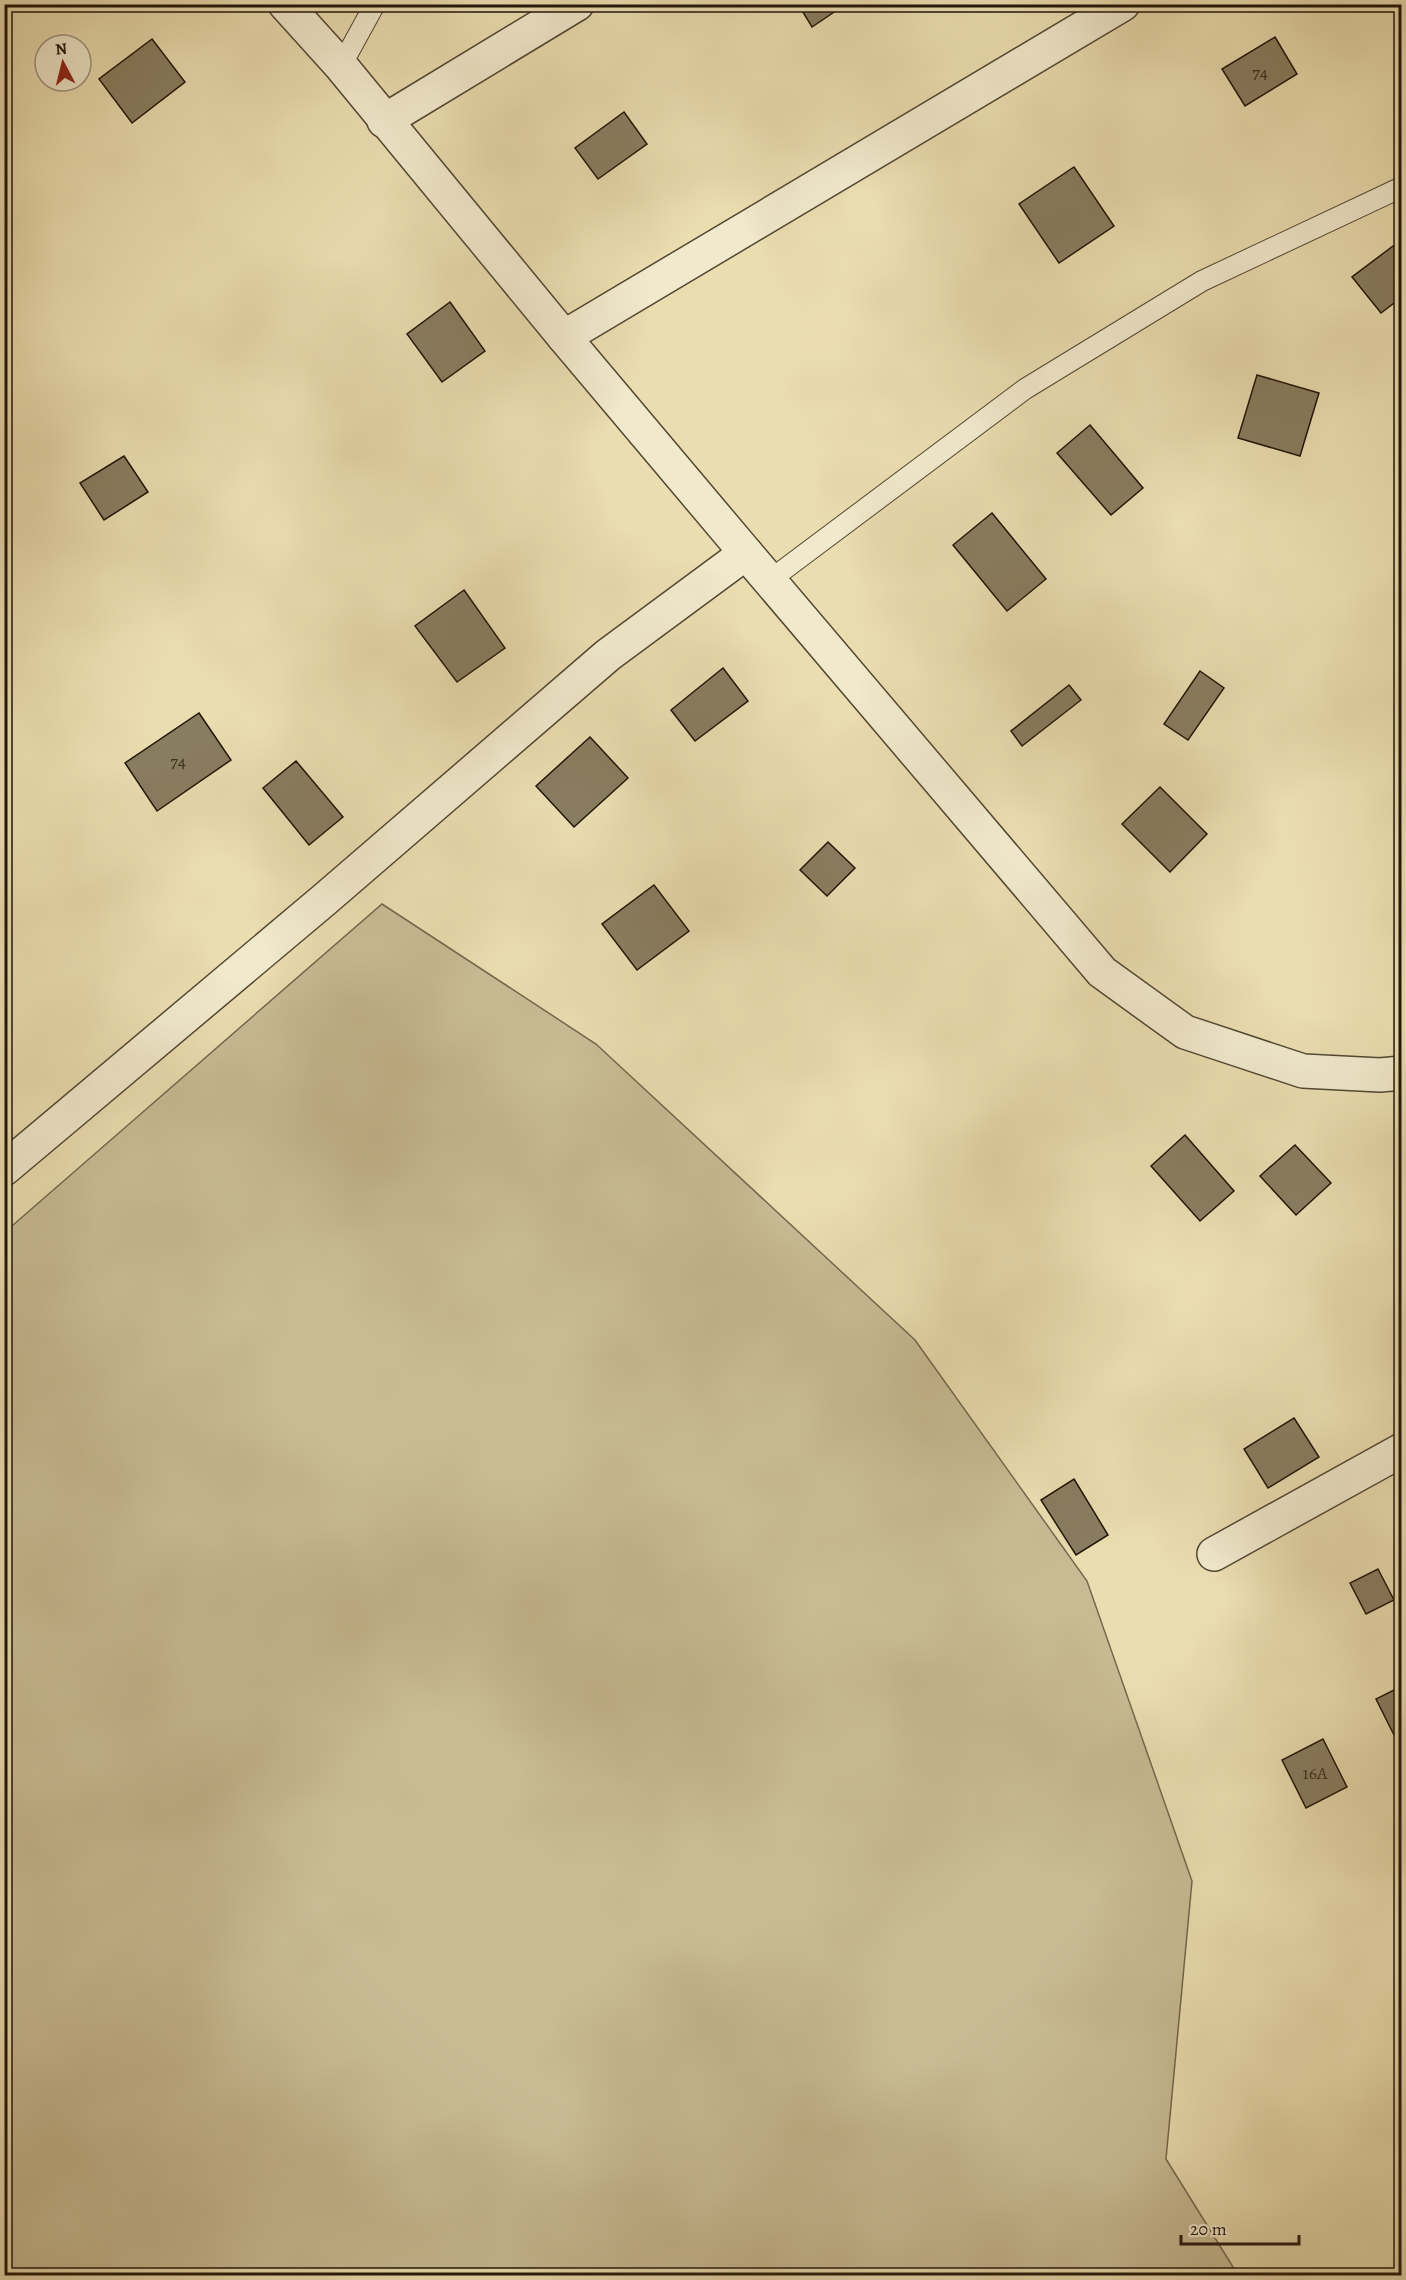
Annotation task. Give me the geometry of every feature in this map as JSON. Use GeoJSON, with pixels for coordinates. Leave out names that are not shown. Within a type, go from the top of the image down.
{"type":"FeatureCollection","features":[{"type":"Feature","properties":{"kind":"street"},"geometry":{"type":"LineString","coordinates":[[285,4],[340,66],[564,337],[1102,972],[1185,1032],[1304,1071],[1380,1075],[1401,1073]]}},
{"type":"Feature","properties":{"kind":"street"},"geometry":{"type":"LineString","coordinates":[[384,120],[577,4]]}},
{"type":"Feature","properties":{"kind":"street"},"geometry":{"type":"LineString","coordinates":[[564,337],[1123,4]]}},
{"type":"Feature","properties":{"kind":"street"},"geometry":{"type":"LineString","coordinates":[[4,1169],[324,900],[608,655],[746,553]]}},
{"type":"Feature","properties":{"kind":"street"},"geometry":{"type":"LineString","coordinates":[[1214,1554],[1401,1450]]}},
{"type":"Feature","properties":{"kind":"lane"},"geometry":{"type":"LineString","coordinates":[[340,66],[375,4]]}},
{"type":"Feature","properties":{"kind":"lane"},"geometry":{"type":"LineString","coordinates":[[770,579],[1025,389],[1202,281],[1401,187]]}},
{"type":"Feature","properties":{"kind":"shaded area"},"geometry":{"type":"Polygon","coordinates":[[[382,904],[596,1044],[915,1340],[1087,1581],[1192,1881],[1166,2159],[1238,2275],[5,2275],[5,1232],[382,904]]]}},
{"type":"Feature","properties":{"kind":"building"},"geometry":{"type":"Polygon","coordinates":[[[798,4],[846,4],[812,27],[798,4]]]}},
{"type":"Feature","properties":{"kind":"building"},"geometry":{"type":"Polygon","coordinates":[[[1275,37],[1297,74],[1245,106],[1222,69],[1275,37]]]}},
{"type":"Feature","properties":{"kind":"building"},"geometry":{"type":"Polygon","coordinates":[[[152,39],[185,82],[132,123],[99,79],[152,39]]]}},
{"type":"Feature","properties":{"kind":"building"},"geometry":{"type":"Polygon","coordinates":[[[624,112],[647,144],[598,179],[575,148],[624,112]]]}},
{"type":"Feature","properties":{"kind":"building"},"geometry":{"type":"Polygon","coordinates":[[[1074,167],[1114,226],[1059,263],[1019,204],[1074,167]]]}},
{"type":"Feature","properties":{"kind":"building"},"geometry":{"type":"Polygon","coordinates":[[[1393,246],[1402,257],[1402,297],[1381,313],[1352,277],[1393,246]]]}},
{"type":"Feature","properties":{"kind":"building"},"geometry":{"type":"Polygon","coordinates":[[[450,302],[485,351],[442,382],[407,334],[450,302]]]}},
{"type":"Feature","properties":{"kind":"building"},"geometry":{"type":"Polygon","coordinates":[[[1257,375],[1319,393],[1300,456],[1238,438],[1257,375]]]}},
{"type":"Feature","properties":{"kind":"building"},"geometry":{"type":"Polygon","coordinates":[[[1090,425],[1143,488],[1111,515],[1057,453],[1090,425]]]}},
{"type":"Feature","properties":{"kind":"building"},"geometry":{"type":"Polygon","coordinates":[[[124,456],[148,492],[104,520],[80,483],[124,456]]]}},
{"type":"Feature","properties":{"kind":"building"},"geometry":{"type":"Polygon","coordinates":[[[992,513],[1046,579],[1007,611],[953,545],[992,513]]]}},
{"type":"Feature","properties":{"kind":"building"},"geometry":{"type":"Polygon","coordinates":[[[464,590],[505,648],[457,682],[415,626],[464,590]]]}},
{"type":"Feature","properties":{"kind":"building"},"geometry":{"type":"Polygon","coordinates":[[[723,668],[748,701],[695,741],[671,710],[723,668]]]}},
{"type":"Feature","properties":{"kind":"building"},"geometry":{"type":"Polygon","coordinates":[[[1200,671],[1224,688],[1188,740],[1164,724],[1200,671]]]}},
{"type":"Feature","properties":{"kind":"building"},"geometry":{"type":"Polygon","coordinates":[[[1069,685],[1081,700],[1022,746],[1011,731],[1069,685]]]}},
{"type":"Feature","properties":{"kind":"building"},"geometry":{"type":"Polygon","coordinates":[[[199,713],[231,760],[157,811],[125,763],[199,713]]]}},
{"type":"Feature","properties":{"kind":"building"},"geometry":{"type":"Polygon","coordinates":[[[590,737],[628,778],[574,827],[536,786],[590,737]]]}},
{"type":"Feature","properties":{"kind":"building"},"geometry":{"type":"Polygon","coordinates":[[[296,761],[343,817],[309,845],[263,788],[296,761]]]}},
{"type":"Feature","properties":{"kind":"building"},"geometry":{"type":"Polygon","coordinates":[[[1160,787],[1207,834],[1170,872],[1122,824],[1160,787]]]}},
{"type":"Feature","properties":{"kind":"building"},"geometry":{"type":"Polygon","coordinates":[[[828,842],[855,868],[827,896],[800,870],[828,842]]]}},
{"type":"Feature","properties":{"kind":"building"},"geometry":{"type":"Polygon","coordinates":[[[654,885],[689,931],[637,970],[602,924],[654,885]]]}},
{"type":"Feature","properties":{"kind":"building"},"geometry":{"type":"Polygon","coordinates":[[[1185,1135],[1234,1191],[1200,1221],[1151,1166],[1185,1135]]]}},
{"type":"Feature","properties":{"kind":"building"},"geometry":{"type":"Polygon","coordinates":[[[1295,1145],[1331,1183],[1296,1215],[1260,1176],[1295,1145]]]}},
{"type":"Feature","properties":{"kind":"building"},"geometry":{"type":"Polygon","coordinates":[[[1294,1418],[1319,1457],[1268,1488],[1244,1449],[1294,1418]]]}},
{"type":"Feature","properties":{"kind":"building"},"geometry":{"type":"Polygon","coordinates":[[[1074,1479],[1108,1535],[1076,1555],[1041,1500],[1074,1479]]]}},
{"type":"Feature","properties":{"kind":"building"},"geometry":{"type":"Polygon","coordinates":[[[1378,1569],[1394,1600],[1366,1614],[1350,1583],[1378,1569]]]}},
{"type":"Feature","properties":{"kind":"building"},"geometry":{"type":"Polygon","coordinates":[[[1402,1686],[1402,1731],[1394,1735],[1376,1699],[1402,1686]]]}},
{"type":"Feature","properties":{"kind":"building"},"geometry":{"type":"Polygon","coordinates":[[[1323,1739],[1347,1787],[1306,1808],[1282,1760],[1323,1739]]]}}]}
